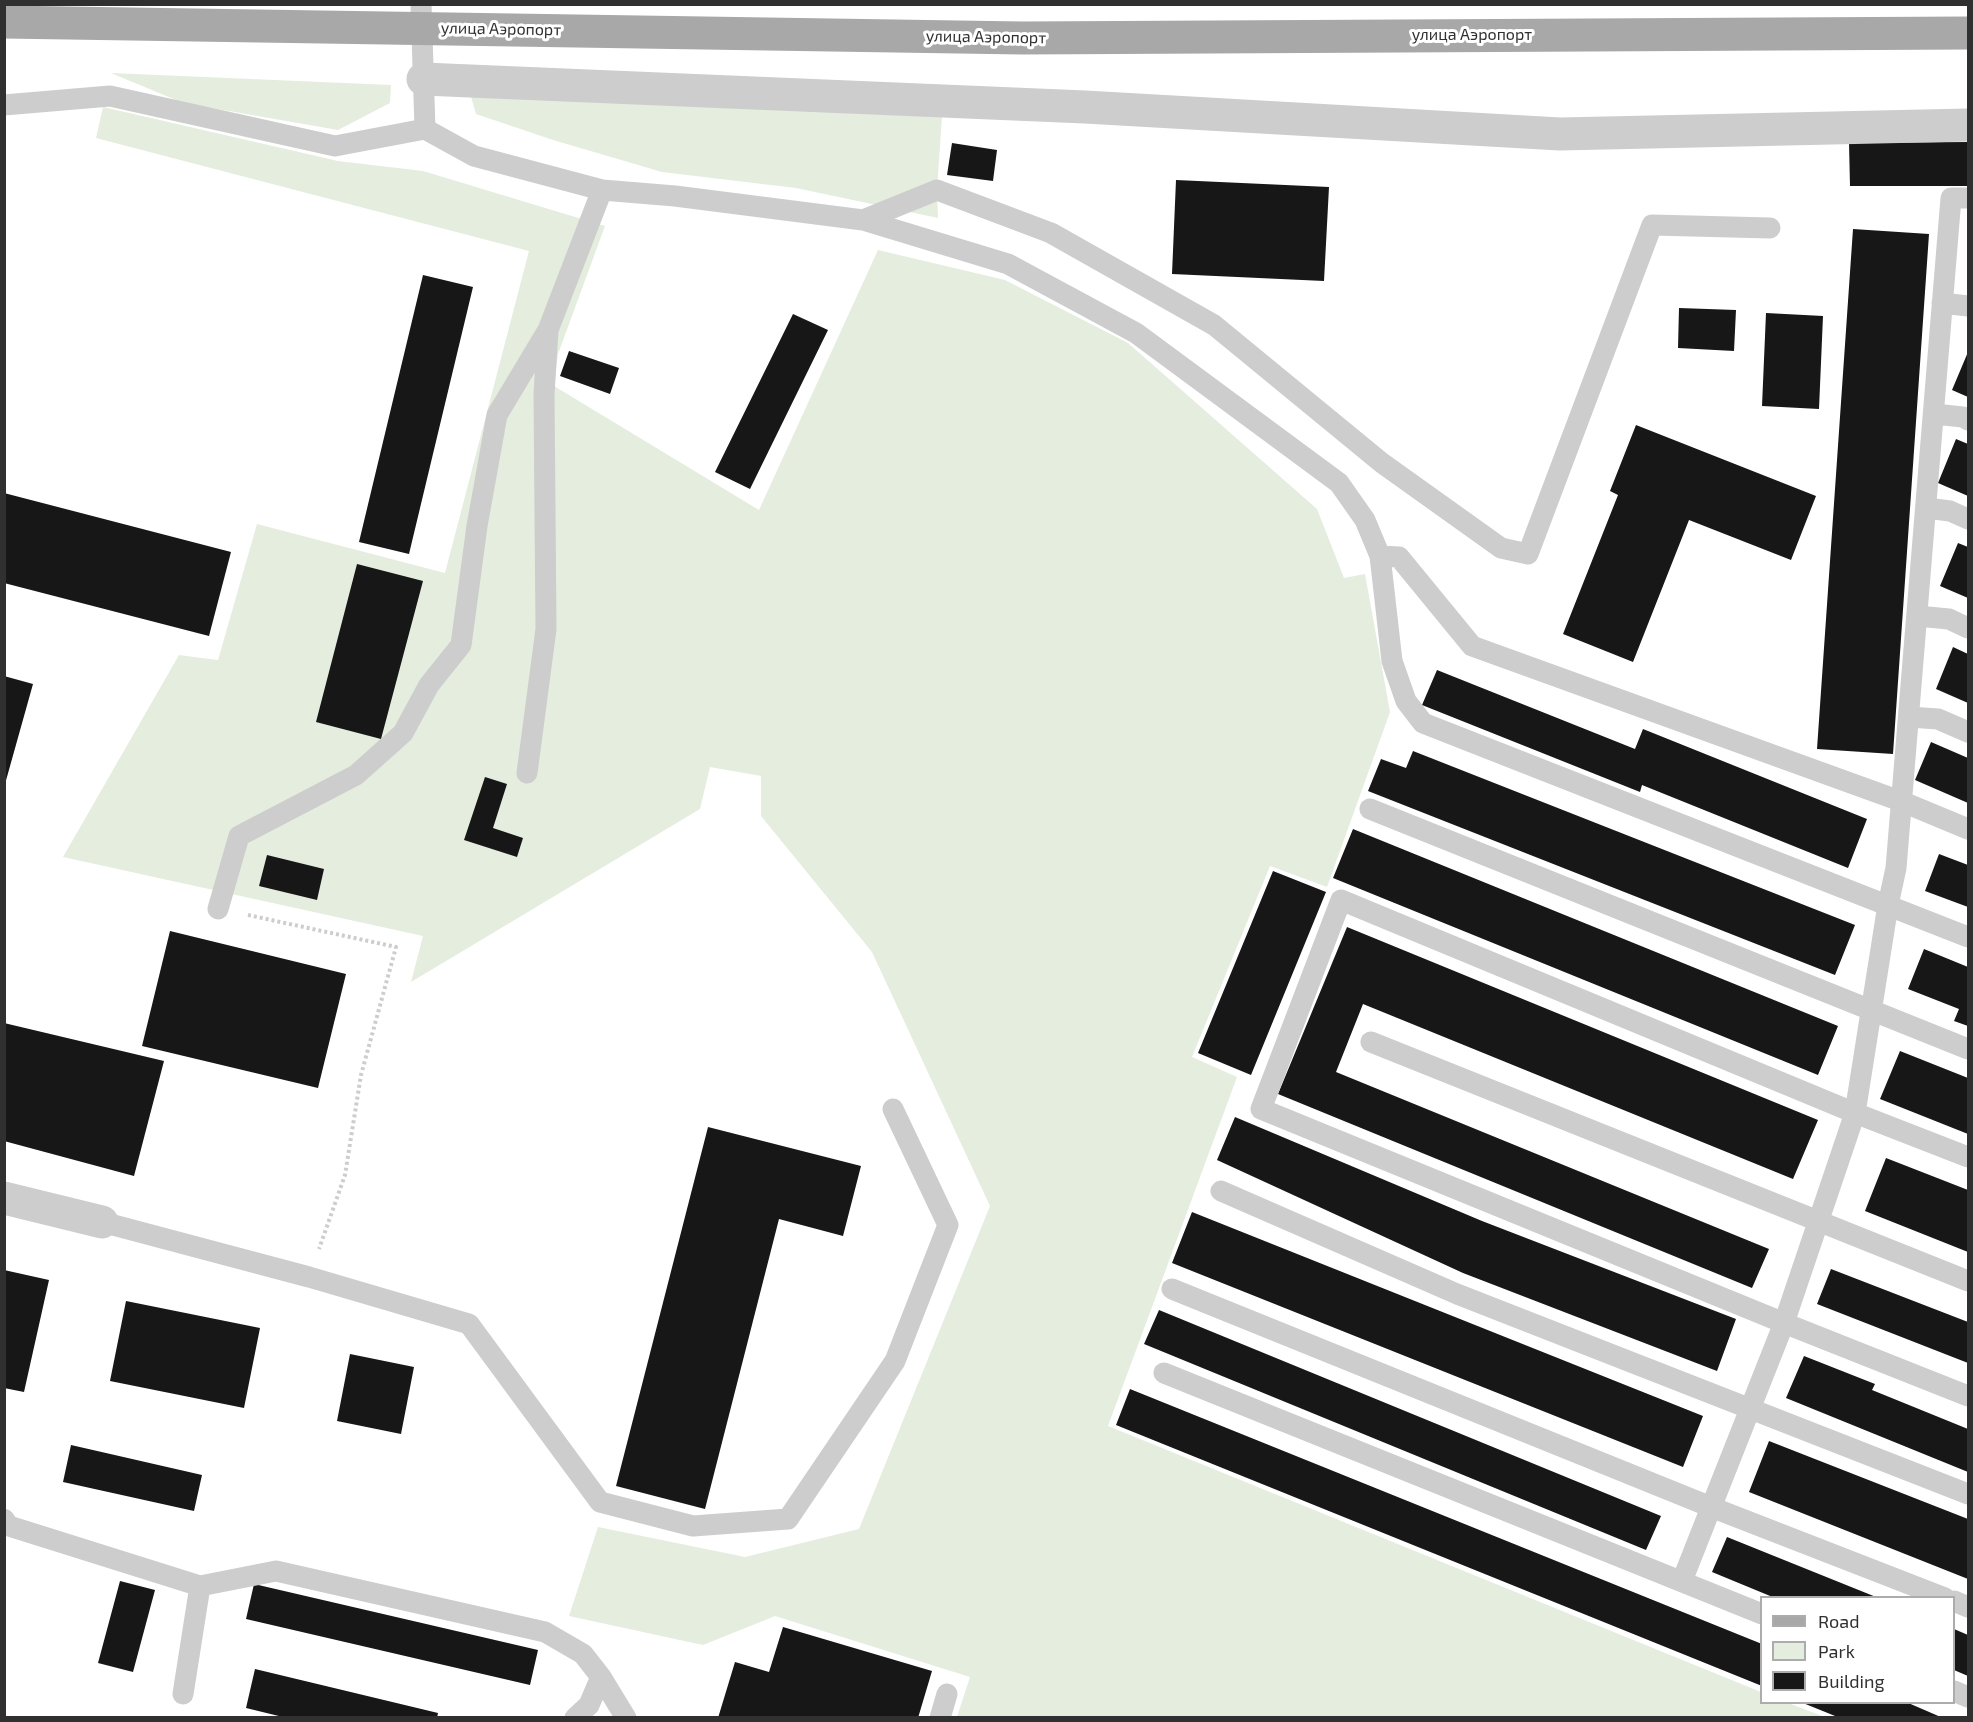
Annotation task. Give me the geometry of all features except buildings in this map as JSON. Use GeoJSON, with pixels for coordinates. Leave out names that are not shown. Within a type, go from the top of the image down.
{"type":"FeatureCollection","features":[{"type":"Feature","properties":{"kind":"main road","name":"улица Аэропорт"},"geometry":{"type":"LineString","coordinates":[[4,22],[421,16],[1022,38],[1968,33]]}},
{"type":"Feature","properties":{"kind":"street"},"geometry":{"type":"LineString","coordinates":[[423,79],[1073,107],[1560,134],[1968,125]]}},
{"type":"Feature","properties":{"kind":"street"},"geometry":{"type":"LineString","coordinates":[[4,1198],[102,1222]]}},
{"type":"Feature","properties":{"kind":"lane"},"geometry":{"type":"LineString","coordinates":[[421,16],[425,129]]}},
{"type":"Feature","properties":{"kind":"lane"},"geometry":{"type":"LineString","coordinates":[[4,105],[110,96],[335,146],[425,129],[474,156],[602,190],[675,196],[863,220],[1008,264],[1136,333],[1339,483],[1365,520],[1380,556],[1392,661],[1406,701],[1423,723],[1968,937]]}},
{"type":"Feature","properties":{"kind":"lane"},"geometry":{"type":"LineString","coordinates":[[218,909],[239,836],[356,775],[403,733],[429,685],[461,645],[477,526],[497,415],[548,330],[602,190]]}},
{"type":"Feature","properties":{"kind":"lane"},"geometry":{"type":"LineString","coordinates":[[863,220],[937,190],[1051,233],[1214,325],[1382,463],[1502,548],[1528,554],[1652,225],[1770,228]]}},
{"type":"Feature","properties":{"kind":"lane"},"geometry":{"type":"LineString","coordinates":[[1682,1581],[1784,1323],[1855,1113],[1896,868],[1903,802],[1951,198],[1968,198]]}},
{"type":"Feature","properties":{"kind":"lane"},"geometry":{"type":"LineString","coordinates":[[1942,303],[1968,306]]}},
{"type":"Feature","properties":{"kind":"lane"},"geometry":{"type":"LineString","coordinates":[[527,773],[546,629],[544,394],[548,330]]}},
{"type":"Feature","properties":{"kind":"lane"},"geometry":{"type":"LineString","coordinates":[[1934,414],[1962,417],[1968,420]]}},
{"type":"Feature","properties":{"kind":"lane"},"geometry":{"type":"LineString","coordinates":[[1926,508],[1950,511],[1968,519]]}},
{"type":"Feature","properties":{"kind":"lane"},"geometry":{"type":"LineString","coordinates":[[1380,556],[1399,557],[1472,646],[1903,802],[1968,829]]}},
{"type":"Feature","properties":{"kind":"lane"},"geometry":{"type":"LineString","coordinates":[[1917,616],[1948,619],[1968,628]]}},
{"type":"Feature","properties":{"kind":"lane"},"geometry":{"type":"LineString","coordinates":[[1909,717],[1938,719],[1968,732]]}},
{"type":"Feature","properties":{"kind":"lane"},"geometry":{"type":"LineString","coordinates":[[1370,809],[1968,1049]]}},
{"type":"Feature","properties":{"kind":"lane"},"geometry":{"type":"LineString","coordinates":[[1968,1157],[1855,1113],[1341,900],[1261,1109],[1784,1323],[1968,1395]]}},
{"type":"Feature","properties":{"kind":"lane"},"geometry":{"type":"LineString","coordinates":[[1371,1042],[1968,1281]]}},
{"type":"Feature","properties":{"kind":"lane"},"geometry":{"type":"LineString","coordinates":[[102,1222],[309,1277],[469,1324],[600,1502],[693,1526],[788,1519],[895,1361],[948,1225],[893,1109]]}},
{"type":"Feature","properties":{"kind":"lane"},"geometry":{"type":"LineString","coordinates":[[1221,1191],[1457,1294],[1968,1494]]}},
{"type":"Feature","properties":{"kind":"lane"},"geometry":{"type":"LineString","coordinates":[[1172,1289],[1711,1507],[1940,1596]]}},
{"type":"Feature","properties":{"kind":"lane"},"geometry":{"type":"LineString","coordinates":[[1164,1373],[1760,1614]]}},
{"type":"Feature","properties":{"kind":"lane"},"geometry":{"type":"LineString","coordinates":[[4,1519],[9,1526],[200,1586],[276,1571],[544,1632],[583,1654],[601,1677],[626,1718]]}},
{"type":"Feature","properties":{"kind":"lane"},"geometry":{"type":"LineString","coordinates":[[183,1694],[200,1586]]}},
{"type":"Feature","properties":{"kind":"lane"},"geometry":{"type":"LineString","coordinates":[[575,1718],[589,1705],[601,1677]]}},
{"type":"Feature","properties":{"kind":"lane"},"geometry":{"type":"LineString","coordinates":[[940,1718],[947,1694]]}},
{"type":"Feature","properties":{"kind":"path"},"geometry":{"type":"LineString","coordinates":[[218,909],[396,947],[361,1075],[345,1175],[309,1277]]}},
{"type":"Feature","properties":{"kind":"green space"},"geometry":{"type":"Polygon","coordinates":[[[111,73],[391,85],[390,103],[338,130],[183,103],[111,73]]]}},
{"type":"Feature","properties":{"kind":"green space"},"geometry":{"type":"Polygon","coordinates":[[[470,93],[942,116],[937,190],[938,218],[796,188],[662,172],[553,140],[476,114],[470,93]]]}},
{"type":"Feature","properties":{"kind":"green space"},"geometry":{"type":"Polygon","coordinates":[[[103,107],[338,161],[423,171],[605,226],[558,354],[554,386],[759,510],[878,250],[1005,280],[1128,343],[1317,509],[1344,578],[1365,574],[1390,712],[1327,887],[1270,866],[1192,1057],[1237,1077],[1108,1426],[1760,1692],[1760,1704],[1791,1704],[1825,1717],[957,1717],[970,1677],[775,1616],[703,1645],[569,1616],[598,1527],[745,1557],[859,1529],[990,1206],[872,952],[761,816],[761,776],[710,767],[700,809],[411,982],[423,936],[63,857],[179,655],[218,660],[257,524],[445,573],[529,251],[96,138],[103,107]]]}}]}
